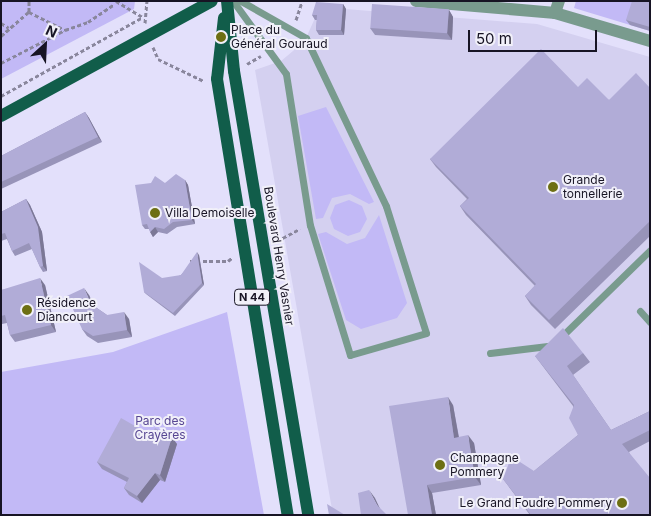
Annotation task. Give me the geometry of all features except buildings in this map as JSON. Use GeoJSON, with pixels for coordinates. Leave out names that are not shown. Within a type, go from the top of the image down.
{"type":"FeatureCollection","features":[{"type":"Feature","properties":{"kind":"main road"},"geometry":{"type":"LineString","coordinates":[[1,116],[152,36],[212,1]]}},
{"type":"Feature","properties":{"kind":"main road","name":"Boulevard Henry Vasnier"},"geometry":{"type":"LineString","coordinates":[[226,1],[234,71],[308,515]]}},
{"type":"Feature","properties":{"kind":"main road","name":"Boulevard Henry Vasnier"},"geometry":{"type":"LineString","coordinates":[[226,1],[217,79],[288,515]]}},
{"type":"Feature","properties":{"kind":"street"},"geometry":{"type":"LineString","coordinates":[[416,1],[557,7],[650,42]]}},
{"type":"Feature","properties":{"kind":"lane"},"geometry":{"type":"LineString","coordinates":[[233,1],[281,61],[295,116],[310,225],[350,355],[426,333],[386,206],[306,38],[241,1]]}},
{"type":"Feature","properties":{"kind":"lane"},"geometry":{"type":"LineString","coordinates":[[490,353],[542,349],[558,340],[650,250]]}},
{"type":"Feature","properties":{"kind":"lane"},"geometry":{"type":"LineString","coordinates":[[640,311],[650,322]]}},
{"type":"Feature","properties":{"kind":"path"},"geometry":{"type":"LineString","coordinates":[[29,1],[29,12]]}},
{"type":"Feature","properties":{"kind":"path"},"geometry":{"type":"LineString","coordinates":[[1,96],[143,17],[147,1]]}},
{"type":"Feature","properties":{"kind":"path"},"geometry":{"type":"LineString","coordinates":[[290,29],[302,1]]}},
{"type":"Feature","properties":{"kind":"path"},"geometry":{"type":"LineString","coordinates":[[1,63],[65,30],[88,22],[116,2],[143,17],[152,36],[158,59],[187,76],[204,81],[217,79]]}},
{"type":"Feature","properties":{"kind":"path"},"geometry":{"type":"LineString","coordinates":[[1,36],[29,12]]}},
{"type":"Feature","properties":{"kind":"path"},"geometry":{"type":"LineString","coordinates":[[29,12],[65,30]]}},
{"type":"Feature","properties":{"kind":"path"},"geometry":{"type":"LineString","coordinates":[[1,24],[9,28]]}},
{"type":"Feature","properties":{"kind":"path"},"geometry":{"type":"LineString","coordinates":[[234,71],[272,50]]}},
{"type":"Feature","properties":{"kind":"shaded area","name":"Champagne Pommery"},"geometry":{"type":"Polygon","coordinates":[[[320,7],[537,24],[650,57],[650,515],[333,515],[255,70],[281,61],[293,51],[306,38],[320,7]]]}},
{"type":"Feature","properties":{"kind":"green space"},"geometry":{"type":"Polygon","coordinates":[[[1,1],[135,1],[134,9],[1,79],[1,1]]]}},
{"type":"Feature","properties":{"kind":"green space"},"geometry":{"type":"Polygon","coordinates":[[[576,1],[650,1],[650,31],[574,8],[576,1]]]}},
{"type":"Feature","properties":{"kind":"green space"},"geometry":{"type":"Polygon","coordinates":[[[326,107],[374,202],[369,204],[350,194],[332,198],[323,218],[316,219],[298,116],[326,107]]]}},
{"type":"Feature","properties":{"kind":"green space"},"geometry":{"type":"Polygon","coordinates":[[[349,200],[362,206],[367,219],[360,232],[348,236],[334,229],[330,218],[335,205],[349,200]]]}},
{"type":"Feature","properties":{"kind":"green space"},"geometry":{"type":"Polygon","coordinates":[[[379,215],[407,303],[397,318],[361,329],[346,320],[318,234],[326,232],[347,244],[365,238],[379,215]]]}},
{"type":"Feature","properties":{"kind":"green space","name":"Parc des Crayères"},"geometry":{"type":"Polygon","coordinates":[[[227,312],[264,515],[1,515],[1,372],[113,352],[227,312]]]}},
{"type":"Feature","properties":{"kind":"place","name":"Place du Général Gouraud"},"geometry":{"type":"Point","coordinates":[221,37]}},
{"type":"Feature","properties":{"kind":"place","name":"Grande tonnellerie"},"geometry":{"type":"Point","coordinates":[553,187]}},
{"type":"Feature","properties":{"kind":"place","name":"Villa Demoiselle"},"geometry":{"type":"Point","coordinates":[155,213]}},
{"type":"Feature","properties":{"kind":"place","name":"Résidence Diancourt"},"geometry":{"type":"Point","coordinates":[27,310]}},
{"type":"Feature","properties":{"kind":"place","name":"Champagne Pommery"},"geometry":{"type":"Point","coordinates":[440,465]}},
{"type":"Feature","properties":{"kind":"place","name":"Le Grand Foudre Pommery"},"geometry":{"type":"Point","coordinates":[622,503]}}]}
